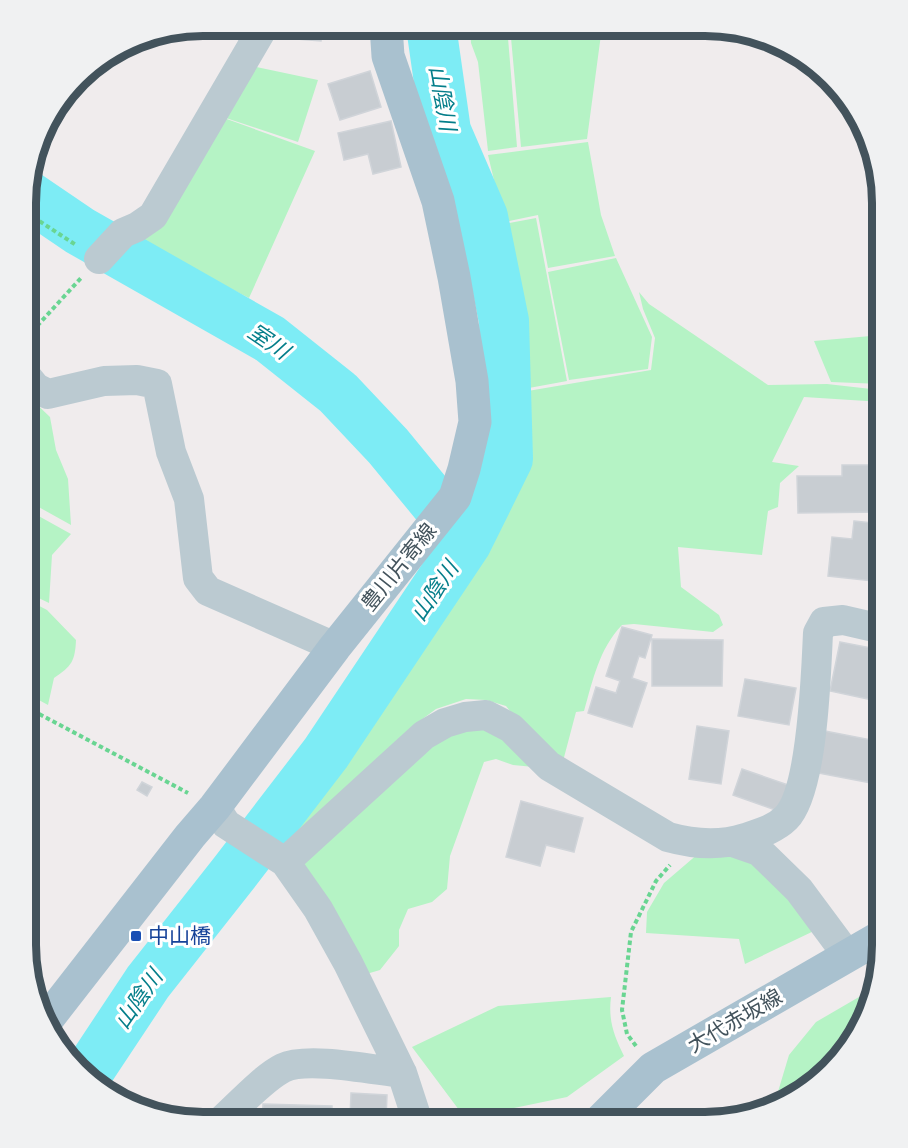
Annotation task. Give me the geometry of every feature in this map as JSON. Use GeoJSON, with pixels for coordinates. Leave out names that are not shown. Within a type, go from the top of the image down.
{"type":"FeatureCollection","features":[{"type":"Feature","properties":{"kind":"main road","name":"豊川片寄線"},"geometry":{"type":"LineString","coordinates":[[51,1014],[215,807],[335,647],[455,497],[475,422],[472,381],[438,201],[388,56],[387,36]]}},
{"type":"Feature","properties":{"kind":"main road","name":"大代赤坂線"},"geometry":{"type":"LineString","coordinates":[[609,1112],[653,1068],[872,942]]}},
{"type":"Feature","properties":{"kind":"street"},"geometry":{"type":"LineString","coordinates":[[99,259],[123,233],[153,216],[258,36]]}},
{"type":"Feature","properties":{"kind":"street"},"geometry":{"type":"LineString","coordinates":[[36,388],[48,394],[104,381],[137,380],[157,384],[171,453],[189,499],[198,578],[208,591],[335,647]]}},
{"type":"Feature","properties":{"kind":"street"},"geometry":{"type":"LineString","coordinates":[[280,859],[424,735],[445,723],[465,717],[486,715],[512,728],[549,766],[668,837],[690,843],[733,842],[766,831],[787,817],[801,792],[812,725],[818,633],[824,621],[843,620],[872,626]]}},
{"type":"Feature","properties":{"kind":"street"},"geometry":{"type":"LineString","coordinates":[[215,807],[226,824],[280,859],[318,909],[348,963],[402,1073],[415,1112]]}},
{"type":"Feature","properties":{"kind":"street"},"geometry":{"type":"LineString","coordinates":[[733,842],[759,851],[800,890],[848,956]]}},
{"type":"Feature","properties":{"kind":"street"},"geometry":{"type":"LineString","coordinates":[[232,1112],[283,1068],[303,1062],[402,1073]]}},
{"type":"Feature","properties":{"kind":"path"},"geometry":{"type":"LineString","coordinates":[[36,219],[99,259],[36,327]]}},
{"type":"Feature","properties":{"kind":"path"},"geometry":{"type":"LineString","coordinates":[[36,712],[215,807]]}},
{"type":"Feature","properties":{"kind":"path"},"geometry":{"type":"LineString","coordinates":[[653,1068],[627,1034],[622,1010],[630,932],[656,881],[690,843]]}},
{"type":"Feature","properties":{"kind":"green space"},"geometry":{"type":"Polygon","coordinates":[[[471,36],[508,36],[517,147],[488,151],[478,62],[471,36]]]}},
{"type":"Feature","properties":{"kind":"green space"},"geometry":{"type":"Polygon","coordinates":[[[511,36],[601,36],[587,139],[521,147],[511,36]]]}},
{"type":"Feature","properties":{"kind":"green space"},"geometry":{"type":"Polygon","coordinates":[[[252,66],[318,80],[298,142],[223,117],[252,66]]]}},
{"type":"Feature","properties":{"kind":"green space"},"geometry":{"type":"Polygon","coordinates":[[[224,118],[315,151],[249,298],[133,239],[224,118]]]}},
{"type":"Feature","properties":{"kind":"green space"},"geometry":{"type":"Polygon","coordinates":[[[588,142],[601,215],[615,256],[548,268],[538,215],[504,222],[488,155],[588,142]]]}},
{"type":"Feature","properties":{"kind":"green space"},"geometry":{"type":"Polygon","coordinates":[[[536,218],[567,381],[518,390],[515,282],[504,224],[536,218]]]}},
{"type":"Feature","properties":{"kind":"green space"},"geometry":{"type":"Polygon","coordinates":[[[616,258],[652,337],[648,369],[569,380],[548,272],[616,258]]]}},
{"type":"Feature","properties":{"kind":"green space"},"geometry":{"type":"Polygon","coordinates":[[[639,292],[649,304],[768,385],[827,384],[872,389],[872,401],[804,397],[772,462],[799,466],[780,483],[778,507],[768,511],[762,555],[678,547],[681,587],[719,615],[723,625],[713,632],[634,624],[622,625],[602,655],[584,711],[576,712],[562,765],[506,706],[486,700],[466,699],[436,709],[413,726],[282,847],[279,840],[410,654],[474,552],[514,463],[516,393],[651,370],[655,338],[643,309],[639,292]]]}},
{"type":"Feature","properties":{"kind":"green space"},"geometry":{"type":"Polygon","coordinates":[[[872,336],[872,384],[831,382],[814,341],[872,336]]]}},
{"type":"Feature","properties":{"kind":"green space"},"geometry":{"type":"Polygon","coordinates":[[[36,404],[50,417],[56,450],[68,479],[71,525],[36,506],[36,404]]]}},
{"type":"Feature","properties":{"kind":"green space"},"geometry":{"type":"Polygon","coordinates":[[[36,515],[71,534],[52,555],[49,603],[36,597],[36,515]]]}},
{"type":"Feature","properties":{"kind":"green space"},"geometry":{"type":"Polygon","coordinates":[[[36,604],[47,610],[76,640],[75,653],[71,662],[54,678],[48,705],[36,698],[36,604]]]}},
{"type":"Feature","properties":{"kind":"green space"},"geometry":{"type":"Polygon","coordinates":[[[490,723],[534,767],[513,765],[496,759],[484,762],[450,856],[447,889],[432,902],[408,909],[399,930],[399,946],[380,970],[363,975],[294,862],[428,741],[490,723]]]}},
{"type":"Feature","properties":{"kind":"green space"},"geometry":{"type":"Polygon","coordinates":[[[699,853],[731,854],[759,864],[818,929],[745,964],[739,939],[646,933],[647,912],[664,883],[699,853]]]}},
{"type":"Feature","properties":{"kind":"green space"},"geometry":{"type":"Polygon","coordinates":[[[864,994],[855,1019],[837,1047],[807,1077],[777,1096],[789,1055],[816,1022],[864,994]]]}},
{"type":"Feature","properties":{"kind":"green space"},"geometry":{"type":"Polygon","coordinates":[[[611,997],[610,1013],[613,1028],[624,1056],[567,1097],[494,1112],[461,1112],[412,1047],[498,1006],[611,997]]]}},
{"type":"Feature","properties":{"kind":"building"},"geometry":{"type":"Polygon","coordinates":[[[233,36],[246,36],[242,42],[233,36]]]}},
{"type":"Feature","properties":{"kind":"building"},"geometry":{"type":"Polygon","coordinates":[[[284,36],[321,36],[321,41],[284,38],[284,36]]]}},
{"type":"Feature","properties":{"kind":"building"},"geometry":{"type":"Polygon","coordinates":[[[370,71],[381,107],[340,120],[328,84],[370,71]]]}},
{"type":"Feature","properties":{"kind":"building"},"geometry":{"type":"Polygon","coordinates":[[[391,121],[401,167],[373,174],[368,154],[344,160],[338,133],[391,121]]]}},
{"type":"Feature","properties":{"kind":"building"},"geometry":{"type":"Polygon","coordinates":[[[842,465],[872,465],[872,512],[798,513],[797,476],[842,476],[842,465]]]}},
{"type":"Feature","properties":{"kind":"building"},"geometry":{"type":"Polygon","coordinates":[[[854,521],[872,523],[872,581],[828,576],[832,537],[852,539],[854,521]]]}},
{"type":"Feature","properties":{"kind":"building"},"geometry":{"type":"Polygon","coordinates":[[[622,627],[652,635],[645,658],[639,656],[632,678],[647,683],[632,727],[588,713],[596,687],[616,693],[620,681],[606,676],[622,627]]]}},
{"type":"Feature","properties":{"kind":"building"},"geometry":{"type":"Polygon","coordinates":[[[652,639],[723,640],[722,686],[652,686],[652,639]]]}},
{"type":"Feature","properties":{"kind":"building"},"geometry":{"type":"Polygon","coordinates":[[[840,642],[872,648],[872,700],[830,691],[840,642]]]}},
{"type":"Feature","properties":{"kind":"building"},"geometry":{"type":"Polygon","coordinates":[[[745,679],[796,688],[789,725],[738,716],[745,679]]]}},
{"type":"Feature","properties":{"kind":"building"},"geometry":{"type":"Polygon","coordinates":[[[697,726],[729,731],[721,784],[689,779],[697,726]]]}},
{"type":"Feature","properties":{"kind":"building"},"geometry":{"type":"Polygon","coordinates":[[[825,731],[872,740],[872,783],[818,773],[825,731]]]}},
{"type":"Feature","properties":{"kind":"building"},"geometry":{"type":"Polygon","coordinates":[[[742,769],[791,786],[781,812],[733,795],[742,769]]]}},
{"type":"Feature","properties":{"kind":"building"},"geometry":{"type":"Polygon","coordinates":[[[142,782],[152,787],[147,796],[137,790],[142,782]]]}},
{"type":"Feature","properties":{"kind":"building"},"geometry":{"type":"Polygon","coordinates":[[[521,801],[583,818],[574,852],[546,845],[540,866],[506,857],[521,801]]]}},
{"type":"Feature","properties":{"kind":"building"},"geometry":{"type":"Polygon","coordinates":[[[351,1093],[387,1095],[386,1112],[350,1112],[351,1093]]]}},
{"type":"Feature","properties":{"kind":"building"},"geometry":{"type":"Polygon","coordinates":[[[263,1104],[332,1106],[332,1112],[263,1112],[263,1104]]]}},
{"type":"Feature","properties":{"kind":"waterway","name":"山陰川"},"geometry":{"type":"LineString","coordinates":[[91,1068],[148,982],[326,753],[467,542],[508,459],[504,321],[483,217],[446,131],[432,36]]}},
{"type":"Feature","properties":{"kind":"waterway","name":"室川"},"geometry":{"type":"LineString","coordinates":[[36,201],[80,231],[270,339],[338,393],[388,446],[467,542]]}},
{"type":"Feature","properties":{"kind":"place","name":"中山橋"},"geometry":{"type":"Point","coordinates":[136,936]}}]}
